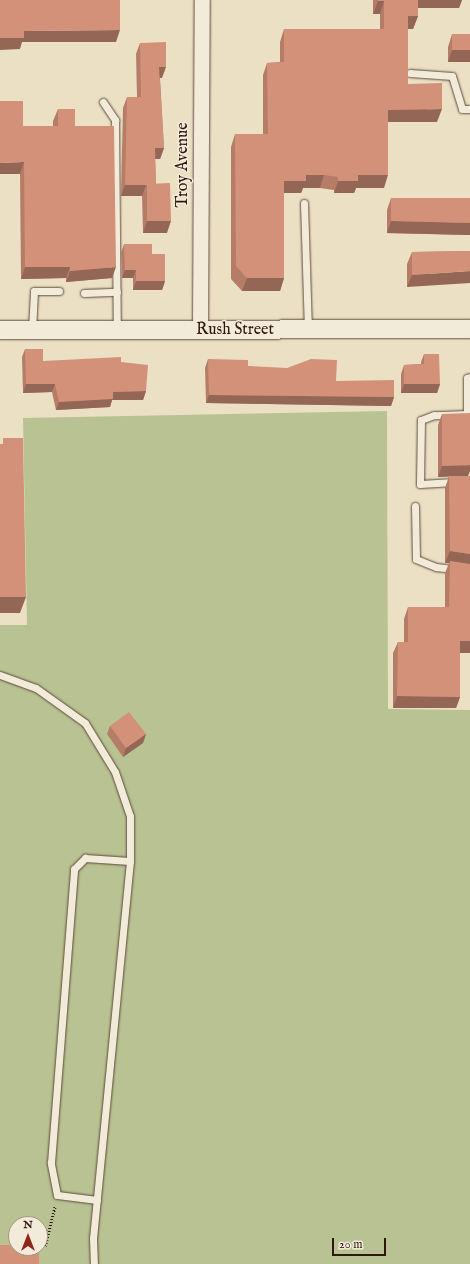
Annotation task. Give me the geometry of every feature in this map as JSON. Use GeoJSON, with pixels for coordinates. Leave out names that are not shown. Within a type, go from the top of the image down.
{"type":"FeatureCollection","features":[{"type":"Feature","properties":{"kind":"street","name":"Troy Avenue"},"geometry":{"type":"LineString","coordinates":[[200,330],[202,0]]}},
{"type":"Feature","properties":{"kind":"street","name":"Rush Street"},"geometry":{"type":"LineString","coordinates":[[0,330],[470,329]]}},
{"type":"Feature","properties":{"kind":"lane"},"geometry":{"type":"LineString","coordinates":[[410,73],[452,76],[462,109],[470,110]]}},
{"type":"Feature","properties":{"kind":"lane"},"geometry":{"type":"LineString","coordinates":[[103,102],[115,120],[117,330]]}},
{"type":"Feature","properties":{"kind":"lane"},"geometry":{"type":"LineString","coordinates":[[304,203],[308,330]]}},
{"type":"Feature","properties":{"kind":"lane"},"geometry":{"type":"LineString","coordinates":[[32,330],[34,291],[59,291]]}},
{"type":"Feature","properties":{"kind":"lane"},"geometry":{"type":"LineString","coordinates":[[84,293],[117,292]]}},
{"type":"Feature","properties":{"kind":"lane"},"geometry":{"type":"LineString","coordinates":[[470,377],[467,378],[467,414],[434,415],[421,420],[420,484],[470,481]]}},
{"type":"Feature","properties":{"kind":"lane"},"geometry":{"type":"LineString","coordinates":[[415,506],[416,559],[436,567],[470,571]]}},
{"type":"Feature","properties":{"kind":"lane"},"geometry":{"type":"LineString","coordinates":[[0,675],[36,688],[85,723],[115,772],[130,816],[130,861],[96,1200],[94,1264]]}},
{"type":"Feature","properties":{"kind":"lane"},"geometry":{"type":"LineString","coordinates":[[96,1200],[57,1195],[51,1163],[74,869],[85,858],[130,861]]}},
{"type":"Feature","properties":{"kind":"path"},"geometry":{"type":"LineString","coordinates":[[48,1233],[57,1195]]}},
{"type":"Feature","properties":{"kind":"green space"},"geometry":{"type":"Polygon","coordinates":[[[387,411],[388,709],[470,710],[470,1264],[0,1264],[0,625],[27,625],[23,418],[387,411]]]}},
{"type":"Feature","properties":{"kind":"building"},"geometry":{"type":"Polygon","coordinates":[[[0,0],[120,0],[120,30],[24,31],[24,38],[0,38],[0,0]]]}},
{"type":"Feature","properties":{"kind":"building"},"geometry":{"type":"Polygon","coordinates":[[[378,0],[418,0],[418,16],[408,16],[408,84],[442,83],[442,109],[388,110],[388,175],[358,175],[358,181],[338,181],[338,177],[306,175],[306,181],[284,181],[284,278],[247,278],[236,266],[235,134],[268,134],[267,63],[284,62],[284,29],[384,29],[384,1],[378,0]]]}},
{"type":"Feature","properties":{"kind":"building"},"geometry":{"type":"Polygon","coordinates":[[[452,34],[470,34],[470,50],[452,50],[452,34]]]}},
{"type":"Feature","properties":{"kind":"building"},"geometry":{"type":"Polygon","coordinates":[[[166,42],[166,67],[159,67],[164,148],[155,148],[156,184],[125,185],[127,97],[141,97],[140,43],[166,42]]]}},
{"type":"Feature","properties":{"kind":"building"},"geometry":{"type":"Polygon","coordinates":[[[0,101],[23,101],[23,126],[58,126],[58,109],[75,109],[75,126],[114,126],[116,267],[70,271],[70,267],[25,267],[24,162],[0,163],[0,101]]]}},
{"type":"Feature","properties":{"kind":"building"},"geometry":{"type":"Polygon","coordinates":[[[170,183],[171,221],[147,221],[147,184],[170,183]]]}},
{"type":"Feature","properties":{"kind":"building"},"geometry":{"type":"Polygon","coordinates":[[[391,198],[470,198],[470,223],[391,221],[391,198]]]}},
{"type":"Feature","properties":{"kind":"building"},"geometry":{"type":"Polygon","coordinates":[[[124,244],[152,244],[152,254],[165,254],[165,281],[136,281],[136,270],[125,270],[124,244]]]}},
{"type":"Feature","properties":{"kind":"building"},"geometry":{"type":"Polygon","coordinates":[[[470,251],[470,271],[412,275],[412,252],[470,251]]]}},
{"type":"Feature","properties":{"kind":"building"},"geometry":{"type":"Polygon","coordinates":[[[25,349],[43,349],[43,361],[121,357],[121,362],[148,365],[146,391],[113,392],[113,399],[59,402],[55,384],[26,384],[25,349]]]}},
{"type":"Feature","properties":{"kind":"building"},"geometry":{"type":"Polygon","coordinates":[[[424,354],[439,354],[440,384],[404,384],[404,365],[424,364],[424,354]]]}},
{"type":"Feature","properties":{"kind":"building"},"geometry":{"type":"Polygon","coordinates":[[[208,359],[248,360],[248,366],[287,368],[311,359],[337,360],[336,381],[394,380],[394,397],[209,395],[208,359]]]}},
{"type":"Feature","properties":{"kind":"building"},"geometry":{"type":"Polygon","coordinates":[[[470,413],[470,465],[442,466],[442,414],[470,413]]]}},
{"type":"Feature","properties":{"kind":"building"},"geometry":{"type":"Polygon","coordinates":[[[3,438],[23,438],[26,597],[0,597],[0,444],[3,444],[3,438]]]}},
{"type":"Feature","properties":{"kind":"building"},"geometry":{"type":"Polygon","coordinates":[[[449,476],[470,476],[470,554],[450,551],[449,476]]]}},
{"type":"Feature","properties":{"kind":"building"},"geometry":{"type":"Polygon","coordinates":[[[450,561],[470,564],[470,641],[460,641],[460,697],[397,696],[398,642],[408,642],[408,607],[449,607],[450,561]]]}},
{"type":"Feature","properties":{"kind":"building"},"geometry":{"type":"Polygon","coordinates":[[[129,712],[146,734],[126,748],[110,726],[129,712]]]}},
{"type":"Feature","properties":{"kind":"building"},"geometry":{"type":"Polygon","coordinates":[[[0,1245],[8,1245],[8,1256],[39,1256],[39,1264],[0,1264],[0,1245]]]}}]}
